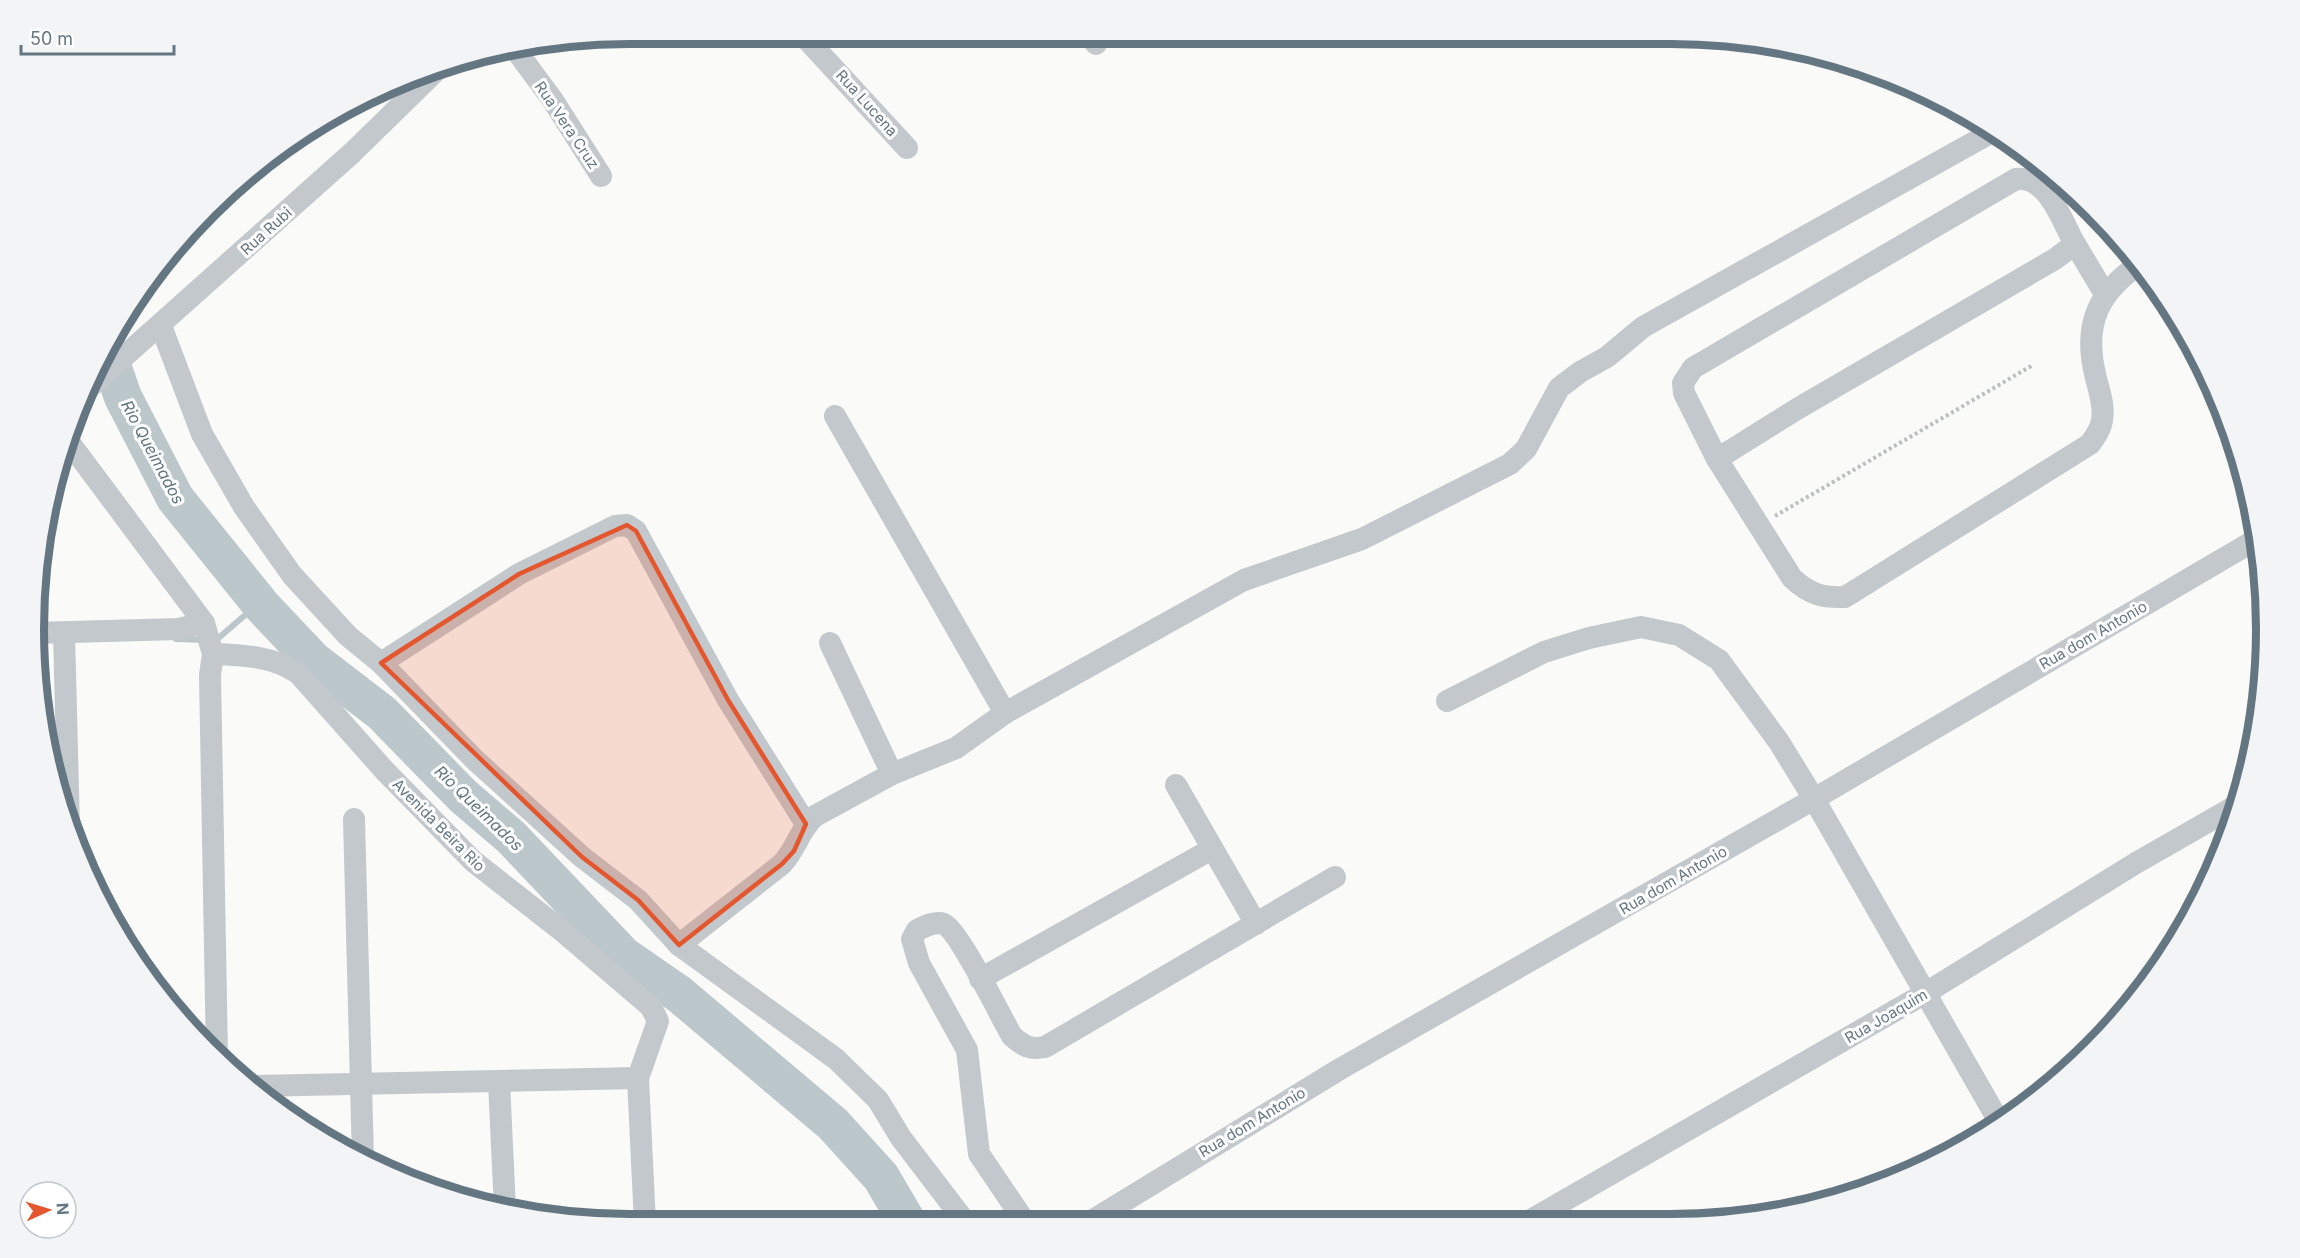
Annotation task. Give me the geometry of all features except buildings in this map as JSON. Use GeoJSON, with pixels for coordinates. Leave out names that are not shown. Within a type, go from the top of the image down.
{"type":"FeatureCollection","features":[{"type":"Feature","properties":{"kind":"street","name":"Rua Lucena"},"geometry":{"type":"LineString","coordinates":[[811,44],[907,148]]}},
{"type":"Feature","properties":{"kind":"street","name":"Rua Vera Cruz"},"geometry":{"type":"LineString","coordinates":[[519,54],[552,99],[601,176]]}},
{"type":"Feature","properties":{"kind":"street","name":"Rua Rubi"},"geometry":{"type":"LineString","coordinates":[[100,378],[352,153],[426,80]]}},
{"type":"Feature","properties":{"kind":"street"},"geometry":{"type":"LineString","coordinates":[[679,945],[782,864],[794,850],[806,824],[815,816],[892,774],[956,748],[1005,713],[1244,580],[1362,539],[1510,464],[1526,450],[1559,388],[1580,372],[1607,357],[1643,327],[1986,136]]}},
{"type":"Feature","properties":{"kind":"street"},"geometry":{"type":"LineString","coordinates":[[2105,294],[2045,191],[2030,180],[2016,179],[1693,368],[1683,383],[1683,393],[1717,459],[1792,578],[1806,591],[1824,598],[1845,597],[2060,465],[2090,444],[2103,419],[2090,337],[2096,313],[2105,294],[2120,277],[2132,269]]}},
{"type":"Feature","properties":{"kind":"street"},"geometry":{"type":"LineString","coordinates":[[1717,459],[1797,409],[2055,259],[2075,244]]}},
{"type":"Feature","properties":{"kind":"street"},"geometry":{"type":"LineString","coordinates":[[161,326],[202,434],[244,507],[292,575],[348,636],[381,663],[474,759],[582,857],[638,900],[679,945],[836,1059],[878,1100],[901,1138],[960,1214]]}},
{"type":"Feature","properties":{"kind":"street"},"geometry":{"type":"LineString","coordinates":[[835,416],[1005,713]]}},
{"type":"Feature","properties":{"kind":"street"},"geometry":{"type":"LineString","coordinates":[[73,448],[209,641],[217,1045]]}},
{"type":"Feature","properties":{"kind":"street"},"geometry":{"type":"LineString","coordinates":[[381,663],[519,574],[615,526],[627,525],[636,531],[728,700],[806,824]]}},
{"type":"Feature","properties":{"kind":"street","name":"Rua dom Antonio"},"geometry":{"type":"LineString","coordinates":[[1103,1214],[1340,1069],[1814,799],[2249,543]]}},
{"type":"Feature","properties":{"kind":"street"},"geometry":{"type":"LineString","coordinates":[[1447,701],[1544,652],[1588,638],[1641,627],[1679,635],[1719,660],[1779,742],[1814,799],[1996,1116]]}},
{"type":"Feature","properties":{"kind":"street"},"geometry":{"type":"LineString","coordinates":[[44,635],[64,640],[178,629],[209,641]]}},
{"type":"Feature","properties":{"kind":"street"},"geometry":{"type":"LineString","coordinates":[[64,640],[68,796]]}},
{"type":"Feature","properties":{"kind":"street","name":"Avenida Beira Rio"},"geometry":{"type":"LineString","coordinates":[[209,641],[287,666],[298,672],[385,771],[473,861],[561,930],[651,1007],[656,1014],[657,1029],[638,1078]]}},
{"type":"Feature","properties":{"kind":"street"},"geometry":{"type":"LineString","coordinates":[[830,643],[892,774]]}},
{"type":"Feature","properties":{"kind":"street"},"geometry":{"type":"LineString","coordinates":[[1176,785],[1256,924]]}},
{"type":"Feature","properties":{"kind":"street","name":"Rua Joaquim"},"geometry":{"type":"LineString","coordinates":[[1541,1214],[1924,994],[2136,863],[2227,811]]}},
{"type":"Feature","properties":{"kind":"street"},"geometry":{"type":"LineString","coordinates":[[354,819],[363,1150]]}},
{"type":"Feature","properties":{"kind":"street"},"geometry":{"type":"LineString","coordinates":[[980,979],[1212,849]]}},
{"type":"Feature","properties":{"kind":"street"},"geometry":{"type":"LineString","coordinates":[[1020,1214],[979,1154],[967,1050],[919,963],[912,939],[917,930],[940,923],[946,926],[958,940],[1012,1036],[1024,1047],[1045,1047],[1335,877]]}},
{"type":"Feature","properties":{"kind":"street"},"geometry":{"type":"LineString","coordinates":[[263,1086],[638,1078],[645,1214]]}},
{"type":"Feature","properties":{"kind":"street"},"geometry":{"type":"LineString","coordinates":[[499,1082],[505,1201]]}},
{"type":"Feature","properties":{"kind":"path"},"geometry":{"type":"LineString","coordinates":[[1758,526],[2033,365]]}},
{"type":"Feature","properties":{"kind":"highlighted area"},"geometry":{"type":"Polygon","coordinates":[[[627,525],[636,531],[728,700],[806,824],[794,851],[782,864],[679,945],[638,900],[582,857],[381,663],[519,574],[627,525]]]}},
{"type":"Feature","properties":{"kind":"waterway","name":"Rio Queimados"},"geometry":{"type":"LineString","coordinates":[[110,359],[123,397],[175,498],[262,606],[313,660],[382,713],[463,796],[511,837],[624,956],[679,994],[833,1124],[881,1177],[903,1214]]}},
{"type":"Feature","properties":{"kind":"waterway"},"geometry":{"type":"LineString","coordinates":[[215,641],[244,616],[262,606]]}},
{"type":"Feature","properties":{"kind":"waterway"},"geometry":{"type":"LineString","coordinates":[[176,639],[205,640]]}}]}
